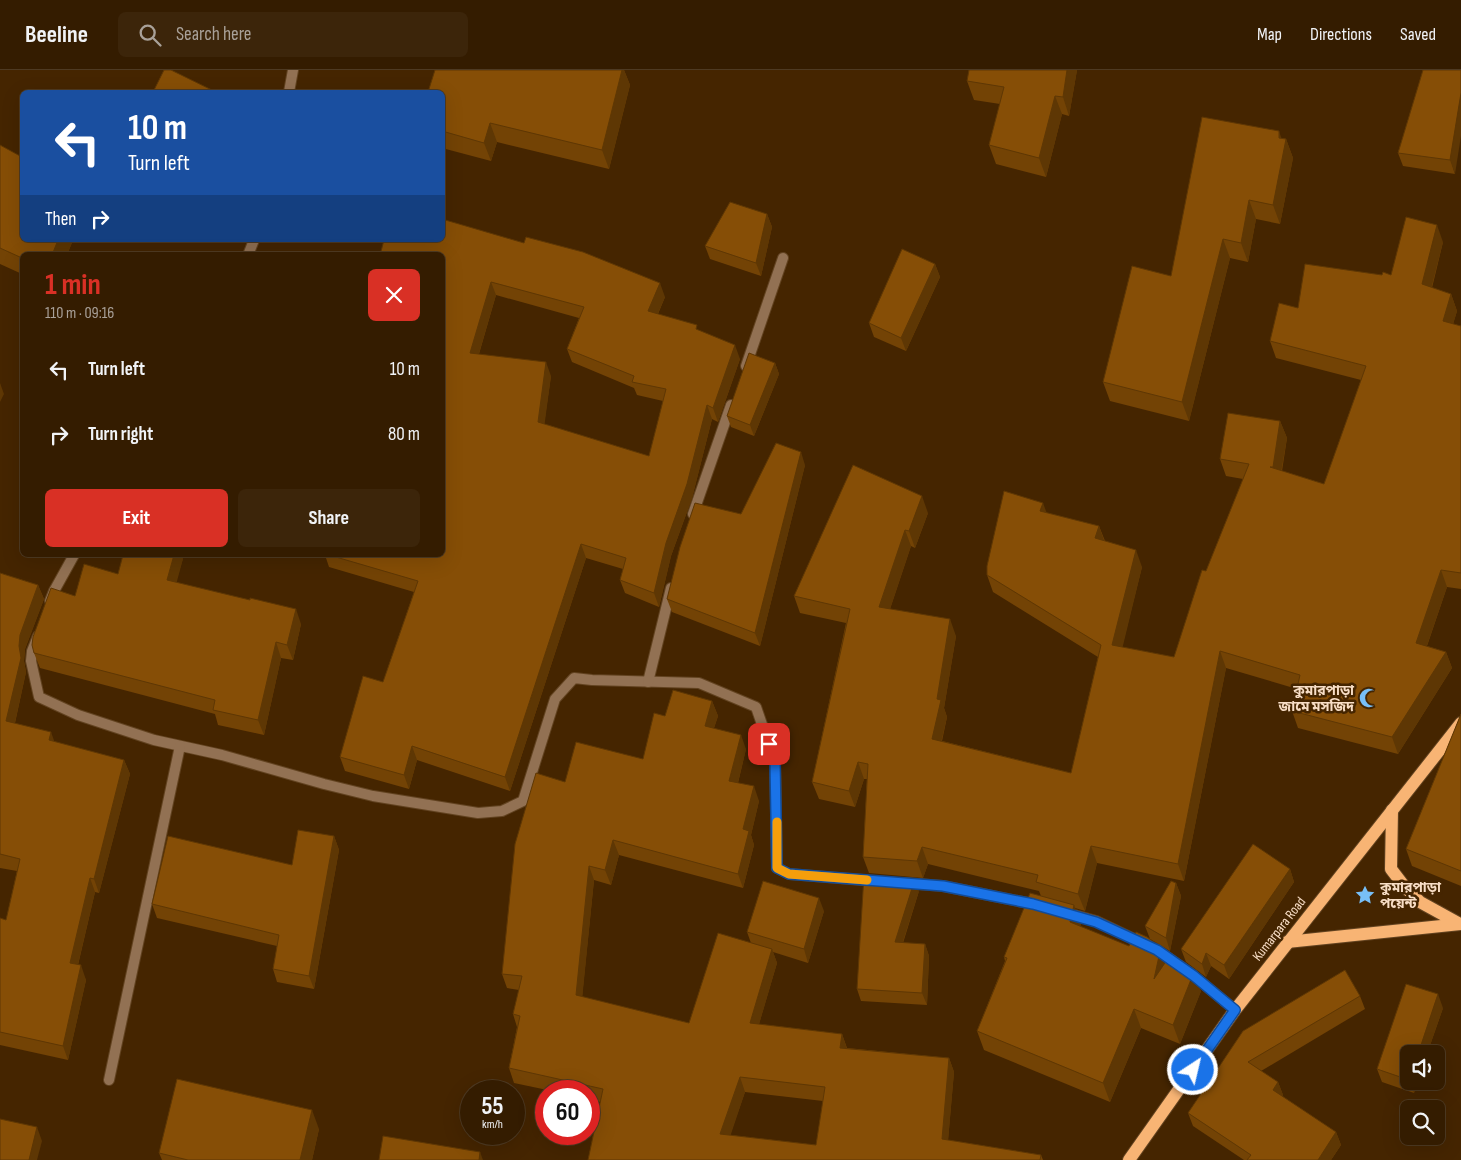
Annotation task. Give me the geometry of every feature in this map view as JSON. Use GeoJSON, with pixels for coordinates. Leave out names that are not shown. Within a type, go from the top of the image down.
{"type":"FeatureCollection","features":[{"type":"Feature","properties":{"kind":"main road","name":"Kumarpara Road"},"geometry":{"type":"LineString","coordinates":[[1129,1160],[1235,1010],[1461,723]]}},
{"type":"Feature","properties":{"kind":"main road"},"geometry":{"type":"LineString","coordinates":[[1392,810],[1391,868],[1404,886],[1420,902],[1461,924]]}},
{"type":"Feature","properties":{"kind":"main road"},"geometry":{"type":"LineString","coordinates":[[1287,942],[1461,924]]}},
{"type":"Feature","properties":{"kind":"street"},"geometry":{"type":"LineString","coordinates":[[289,90],[293,70]]}},
{"type":"Feature","properties":{"kind":"street"},"geometry":{"type":"LineString","coordinates":[[742,376],[784,258]]}},
{"type":"Feature","properties":{"kind":"street"},"geometry":{"type":"LineString","coordinates":[[691,521],[736,394]]}},
{"type":"Feature","properties":{"kind":"street"},"geometry":{"type":"LineString","coordinates":[[48,609],[54,591],[73,557]]}},
{"type":"Feature","properties":{"kind":"street"},"geometry":{"type":"LineString","coordinates":[[648,682],[674,577]]}},
{"type":"Feature","properties":{"kind":"street"},"geometry":{"type":"LineString","coordinates":[[41,627],[32,651],[31,661],[39,697],[78,715],[154,740],[222,755],[324,784],[373,796],[478,813],[502,812],[523,800],[555,698],[574,678],[699,683],[756,707],[775,762],[777,868],[789,874],[943,886],[1033,904],[1096,922],[1157,950],[1194,976],[1235,1010]]}},
{"type":"Feature","properties":{"kind":"street"},"geometry":{"type":"LineString","coordinates":[[109,1080],[180,746]]}},
{"type":"Feature","properties":{"kind":"building"},"geometry":{"type":"Polygon","coordinates":[[[164,70],[171,70],[212,90],[154,90],[164,70]]]}},
{"type":"Feature","properties":{"kind":"building"},"geometry":{"type":"Polygon","coordinates":[[[435,70],[622,70],[602,150],[490,123],[484,143],[445,132],[445,90],[429,90],[435,70]]]}},
{"type":"Feature","properties":{"kind":"building"},"geometry":{"type":"Polygon","coordinates":[[[969,70],[1067,70],[1063,97],[1055,96],[1039,158],[989,145],[1004,87],[967,81],[969,70]]]}},
{"type":"Feature","properties":{"kind":"building"},"geometry":{"type":"Polygon","coordinates":[[[1423,70],[1461,70],[1461,93],[1450,160],[1398,153],[1423,70]]]}},
{"type":"Feature","properties":{"kind":"building"},"geometry":{"type":"Polygon","coordinates":[[[1202,117],[1279,131],[1279,138],[1286,139],[1273,205],[1249,200],[1241,243],[1223,239],[1182,402],[1103,382],[1132,266],[1171,276],[1202,117]]]}},
{"type":"Feature","properties":{"kind":"building"},"geometry":{"type":"Polygon","coordinates":[[[0,145],[20,156],[20,242],[57,242],[53,252],[20,252],[20,257],[0,248],[0,145]]]}},
{"type":"Feature","properties":{"kind":"building"},"geometry":{"type":"Polygon","coordinates":[[[730,202],[767,214],[756,263],[705,246],[730,202]]]}},
{"type":"Feature","properties":{"kind":"building"},"geometry":{"type":"Polygon","coordinates":[[[1406,217],[1437,225],[1422,284],[1451,294],[1443,321],[1461,326],[1461,573],[1441,570],[1416,643],[1446,652],[1392,737],[1292,711],[1300,675],[1220,651],[1178,864],[1091,846],[1078,894],[1036,882],[1038,875],[922,847],[917,861],[863,857],[868,764],[858,762],[849,791],[812,782],[850,609],[794,596],[853,465],[922,496],[909,531],[905,530],[879,607],[950,619],[937,699],[941,700],[932,739],[1071,773],[1101,645],[987,575],[987,566],[1004,491],[1043,503],[1040,511],[1099,526],[1095,538],[1136,550],[1112,645],[1174,657],[1202,570],[1206,571],[1249,464],[1220,459],[1228,413],[1280,421],[1273,467],[1270,467],[1324,484],[1366,366],[1270,341],[1279,303],[1298,308],[1305,264],[1382,275],[1383,272],[1391,275],[1406,217]]]}},
{"type":"Feature","properties":{"kind":"building"},"geometry":{"type":"Polygon","coordinates":[[[445,220],[524,243],[526,237],[583,252],[660,283],[648,311],[697,325],[696,329],[735,345],[713,408],[707,405],[687,484],[666,543],[654,593],[620,580],[626,558],[581,544],[505,777],[412,746],[404,775],[340,757],[363,676],[383,682],[418,581],[336,557],[445,557],[445,252],[381,252],[383,242],[445,242],[445,220]],[[491,282],[470,353],[546,362],[538,422],[649,456],[666,389],[632,382],[634,376],[567,349],[584,307],[491,282]]]}},
{"type":"Feature","properties":{"kind":"building"},"geometry":{"type":"Polygon","coordinates":[[[902,249],[935,264],[901,338],[869,323],[902,249]]]}},
{"type":"Feature","properties":{"kind":"building"},"geometry":{"type":"Polygon","coordinates":[[[749,353],[775,363],[750,425],[727,416],[749,353]]]}},
{"type":"Feature","properties":{"kind":"building"},"geometry":{"type":"Polygon","coordinates":[[[776,443],[801,452],[755,633],[667,599],[680,547],[695,503],[741,514],[776,443]]]}},
{"type":"Feature","properties":{"kind":"building"},"geometry":{"type":"Polygon","coordinates":[[[122,557],[173,557],[167,580],[296,609],[287,645],[276,642],[258,720],[213,710],[215,700],[34,653],[33,637],[51,588],[75,596],[84,564],[118,574],[122,557]]]}},
{"type":"Feature","properties":{"kind":"building"},"geometry":{"type":"Polygon","coordinates":[[[0,573],[38,585],[20,635],[21,658],[6,721],[51,732],[49,740],[124,760],[94,879],[90,878],[70,963],[81,965],[63,1046],[0,1032],[0,918],[6,920],[20,859],[0,854],[0,573]]]}},
{"type":"Feature","properties":{"kind":"building"},"geometry":{"type":"Polygon","coordinates":[[[673,690],[712,701],[705,726],[741,735],[729,781],[754,786],[743,829],[749,831],[738,874],[613,840],[605,870],[589,866],[576,995],[689,1023],[718,933],[772,949],[750,1023],[842,1034],[840,1048],[949,1058],[942,1139],[1041,1155],[1040,1160],[588,1160],[591,1145],[600,1145],[600,1103],[603,1089],[600,1088],[600,1080],[563,1080],[509,1068],[520,1016],[513,1014],[522,976],[502,974],[515,844],[536,773],[565,782],[576,742],[643,759],[654,713],[665,716],[673,690]],[[740,1077],[720,1134],[816,1145],[825,1087],[740,1077]]]}},
{"type":"Feature","properties":{"kind":"building"},"geometry":{"type":"Polygon","coordinates":[[[1461,714],[1461,871],[1406,849],[1461,714]]]}},
{"type":"Feature","properties":{"kind":"building"},"geometry":{"type":"Polygon","coordinates":[[[298,830],[334,836],[309,976],[273,969],[279,935],[152,904],[168,836],[292,865],[298,830]]]}},
{"type":"Feature","properties":{"kind":"building"},"geometry":{"type":"Polygon","coordinates":[[[1253,844],[1290,869],[1224,965],[1206,953],[1202,964],[1181,949],[1253,844]]]}},
{"type":"Feature","properties":{"kind":"building"},"geometry":{"type":"Polygon","coordinates":[[[864,875],[915,879],[895,942],[925,944],[922,993],[857,989],[864,875]]]}},
{"type":"Feature","properties":{"kind":"building"},"geometry":{"type":"Polygon","coordinates":[[[763,881],[819,898],[804,949],[747,932],[763,881]]]}},
{"type":"Feature","properties":{"kind":"building"},"geometry":{"type":"Polygon","coordinates":[[[1171,881],[1176,883],[1166,938],[1145,926],[1171,881]]]}},
{"type":"Feature","properties":{"kind":"building"},"geometry":{"type":"Polygon","coordinates":[[[1030,893],[1074,905],[1070,922],[1129,946],[1136,932],[1147,937],[1161,947],[1154,979],[1171,954],[1194,972],[1173,1025],[1134,1009],[1103,1083],[977,1031],[1007,958],[1004,957],[1030,893]]]}},
{"type":"Feature","properties":{"kind":"building"},"geometry":{"type":"Polygon","coordinates":[[[1345,970],[1360,996],[1248,1062],[1278,1082],[1273,1090],[1336,1132],[1318,1160],[1247,1160],[1251,1155],[1188,1113],[1243,1031],[1345,970]]]}},
{"type":"Feature","properties":{"kind":"building"},"geometry":{"type":"Polygon","coordinates":[[[1406,984],[1438,994],[1421,1045],[1400,1045],[1400,1077],[1377,1069],[1406,984]]]}},
{"type":"Feature","properties":{"kind":"building"},"geometry":{"type":"Polygon","coordinates":[[[177,1079],[312,1110],[300,1160],[188,1160],[159,1153],[177,1079]]]}},
{"type":"Feature","properties":{"kind":"building"},"geometry":{"type":"Polygon","coordinates":[[[0,1119],[37,1127],[29,1160],[0,1160],[0,1119]]]}},
{"type":"Feature","properties":{"kind":"building"},"geometry":{"type":"Polygon","coordinates":[[[383,1136],[480,1152],[479,1160],[379,1160],[383,1136]]]}},
{"type":"Feature","properties":{"kind":"slow traffic"},"geometry":{"type":"LineString","coordinates":[[777,822],[777,868],[789,874],[867,880]]}},
{"type":"Feature","properties":{"kind":"place","name":"কুমারপাড়া জামে মসজিদ"},"geometry":{"type":"Point","coordinates":[1369,698]}},
{"type":"Feature","properties":{"kind":"place","name":"কুমারপাড়া পয়েন্ট"},"geometry":{"type":"Point","coordinates":[1365,895]}},
{"type":"Feature","properties":{"kind":"route"},"geometry":{"type":"LineString","coordinates":[[769,744],[775,762],[777,868],[789,874],[943,886],[1033,904],[1096,922],[1157,950],[1194,976],[1235,1010],[1193,1070]]}}]}
